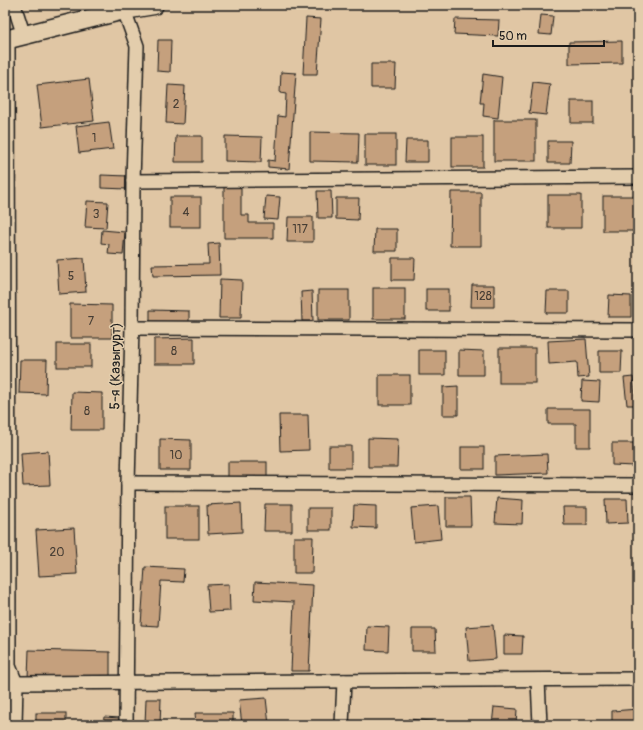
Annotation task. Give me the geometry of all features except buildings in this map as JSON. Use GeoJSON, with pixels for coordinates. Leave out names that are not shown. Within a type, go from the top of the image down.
{"type":"FeatureCollection","features":[{"type":"Feature","properties":{"kind":"main road"},"geometry":{"type":"LineString","coordinates":[[12,39],[124,10],[154,5]]}},
{"type":"Feature","properties":{"kind":"street"},"geometry":{"type":"LineString","coordinates":[[14,5],[12,39],[7,666],[16,683],[15,725]]}},
{"type":"Feature","properties":{"kind":"street","name":"5-я (Казыгурт)"},"geometry":{"type":"LineString","coordinates":[[124,10],[137,46],[133,181],[132,328],[128,483],[126,725]]}},
{"type":"Feature","properties":{"kind":"street"},"geometry":{"type":"LineString","coordinates":[[133,181],[638,177]]}},
{"type":"Feature","properties":{"kind":"street"},"geometry":{"type":"LineString","coordinates":[[132,328],[638,330]]}},
{"type":"Feature","properties":{"kind":"street"},"geometry":{"type":"LineString","coordinates":[[128,483],[638,485]]}},
{"type":"Feature","properties":{"kind":"street"},"geometry":{"type":"LineString","coordinates":[[16,683],[638,679]]}},
{"type":"Feature","properties":{"kind":"street"},"geometry":{"type":"LineString","coordinates":[[538,680],[540,725]]}},
{"type":"Feature","properties":{"kind":"street"},"geometry":{"type":"LineString","coordinates":[[342,725],[344,681]]}}]}
